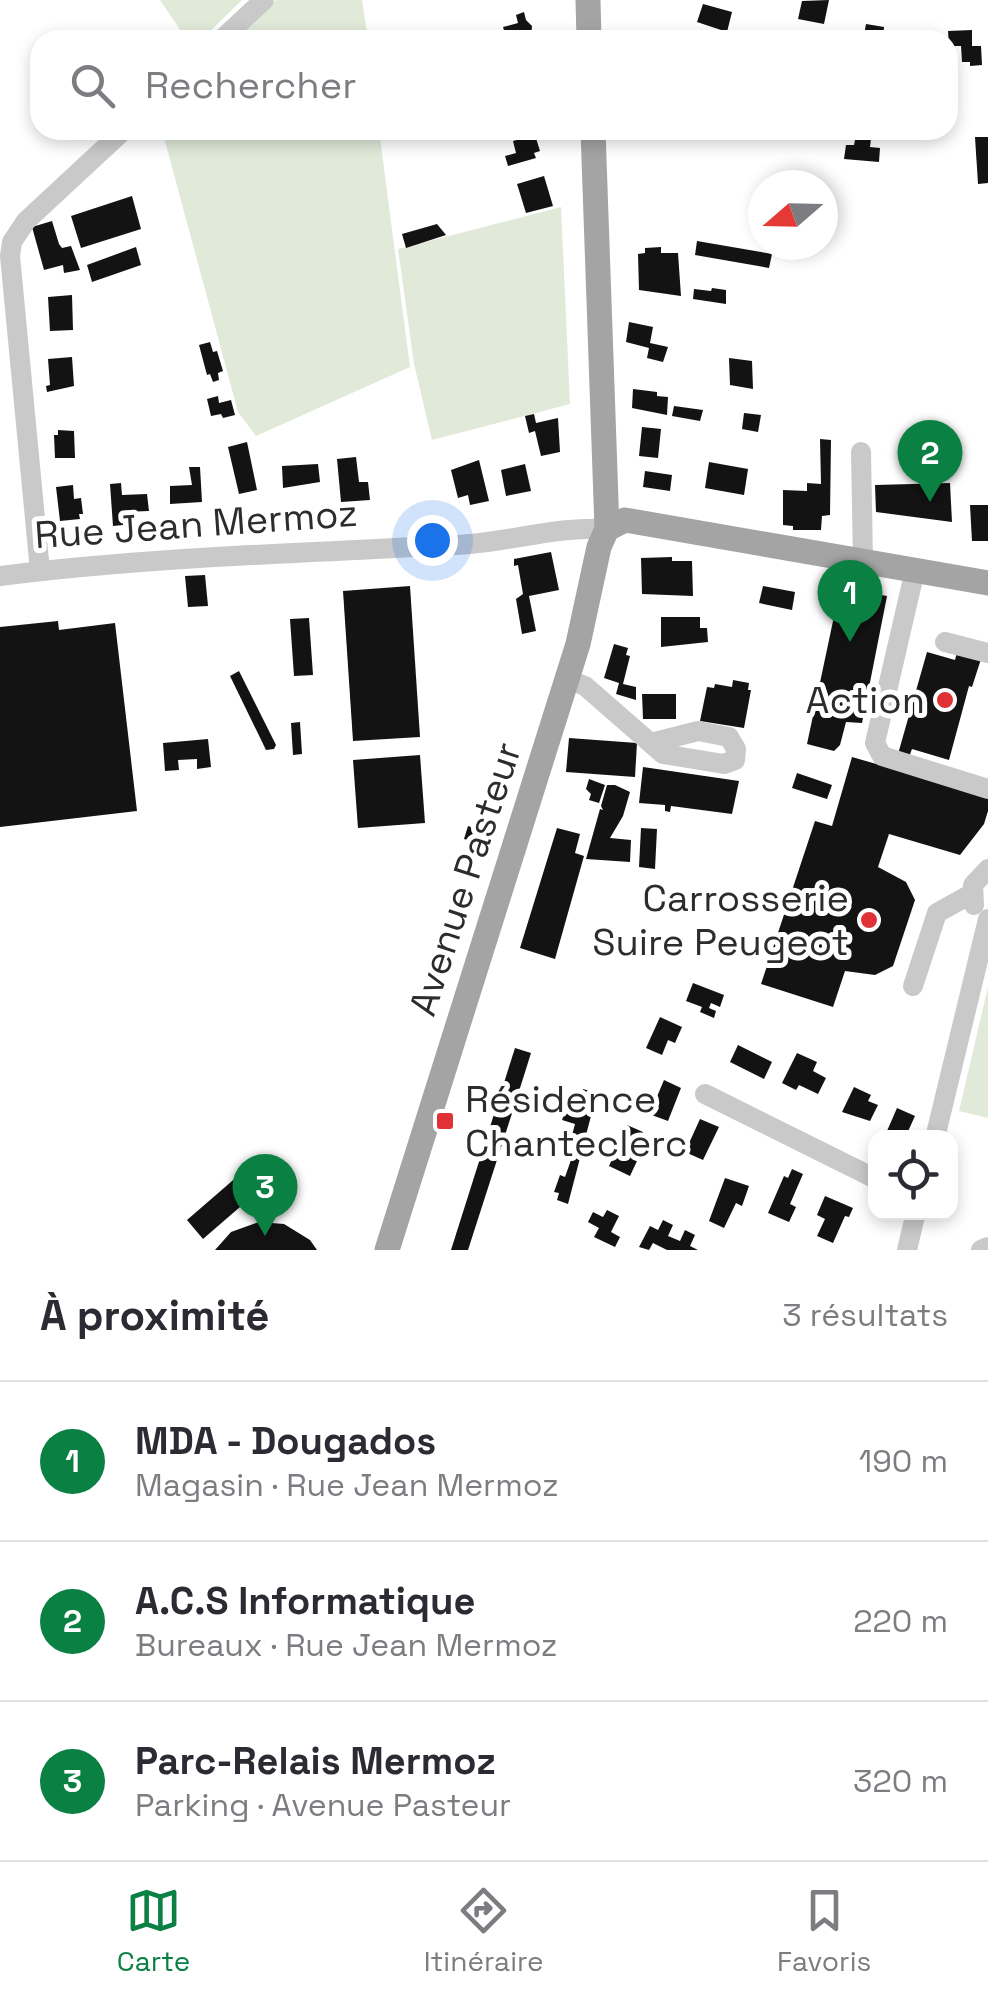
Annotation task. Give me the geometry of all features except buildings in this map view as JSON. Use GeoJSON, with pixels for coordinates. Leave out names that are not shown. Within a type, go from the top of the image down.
{"type":"FeatureCollection","features":[{"type":"Feature","properties":{"kind":"main road"},"geometry":{"type":"LineString","coordinates":[[588,0],[590,30]]}},
{"type":"Feature","properties":{"kind":"main road","name":"Avenue Pasteur"},"geometry":{"type":"LineString","coordinates":[[387,1250],[567,678],[607,529],[592,140]]}},
{"type":"Feature","properties":{"kind":"main road","name":"Rue Jean Mermoz"},"geometry":{"type":"LineString","coordinates":[[607,529],[625,520],[988,583]]}},
{"type":"Feature","properties":{"kind":"street"},"geometry":{"type":"LineString","coordinates":[[232,30],[264,0]]}},
{"type":"Feature","properties":{"kind":"street"},"geometry":{"type":"LineString","coordinates":[[40,571],[10,256],[12,242],[26,221],[113,140]]}},
{"type":"Feature","properties":{"kind":"street"},"geometry":{"type":"LineString","coordinates":[[861,452],[863,561]]}},
{"type":"Feature","properties":{"kind":"street","name":"Rue Jean Mermoz"},"geometry":{"type":"LineString","coordinates":[[0,576],[244,554],[462,545],[578,527],[607,529]]}},
{"type":"Feature","properties":{"kind":"street"},"geometry":{"type":"LineString","coordinates":[[916,570],[875,743],[882,756],[988,789]]}},
{"type":"Feature","properties":{"kind":"street"},"geometry":{"type":"LineString","coordinates":[[945,642],[988,653]]}},
{"type":"Feature","properties":{"kind":"street"},"geometry":{"type":"LineString","coordinates":[[567,678],[585,686],[651,743]]}},
{"type":"Feature","properties":{"kind":"street"},"geometry":{"type":"LineString","coordinates":[[913,986],[937,913],[971,894],[979,875],[988,869]]}},
{"type":"Feature","properties":{"kind":"street"},"geometry":{"type":"LineString","coordinates":[[937,1130],[988,919],[975,907],[971,894]]}},
{"type":"Feature","properties":{"kind":"street"},"geometry":{"type":"LineString","coordinates":[[706,1094],[868,1175]]}},
{"type":"Feature","properties":{"kind":"street"},"geometry":{"type":"LineString","coordinates":[[907,1250],[914,1220]]}},
{"type":"Feature","properties":{"kind":"green space"},"geometry":{"type":"Polygon","coordinates":[[[160,0],[242,0],[211,30],[180,30],[160,0]]]}},
{"type":"Feature","properties":{"kind":"green space"},"geometry":{"type":"Polygon","coordinates":[[[276,0],[362,0],[366,30],[243,30],[276,0]]]}},
{"type":"Feature","properties":{"kind":"green space"},"geometry":{"type":"Polygon","coordinates":[[[165,140],[380,140],[410,367],[256,436],[238,412],[165,140]]]}},
{"type":"Feature","properties":{"kind":"green space"},"geometry":{"type":"Polygon","coordinates":[[[561,207],[570,404],[432,440],[414,364],[398,249],[561,207]]]}},
{"type":"Feature","properties":{"kind":"green space"},"geometry":{"type":"Polygon","coordinates":[[[988,987],[988,1118],[959,1111],[988,987]]]}},
{"type":"Feature","properties":{"kind":"place","name":"A.C.S Informatique"},"geometry":{"type":"Point","coordinates":[930,502]}},
{"type":"Feature","properties":{"kind":"place","name":"MDA - Dougados"},"geometry":{"type":"Point","coordinates":[850,642]}},
{"type":"Feature","properties":{"kind":"place","name":"Action"},"geometry":{"type":"Point","coordinates":[945,700]}},
{"type":"Feature","properties":{"kind":"place","name":"Carrosserie Suire Peugeot"},"geometry":{"type":"Point","coordinates":[869,920]}},
{"type":"Feature","properties":{"kind":"place","name":"Résidence Chanteclerc"},"geometry":{"type":"Point","coordinates":[445,1121]}},
{"type":"Feature","properties":{"kind":"place","name":"Parc-Relais Mermoz"},"geometry":{"type":"Point","coordinates":[265,1236]}}]}
